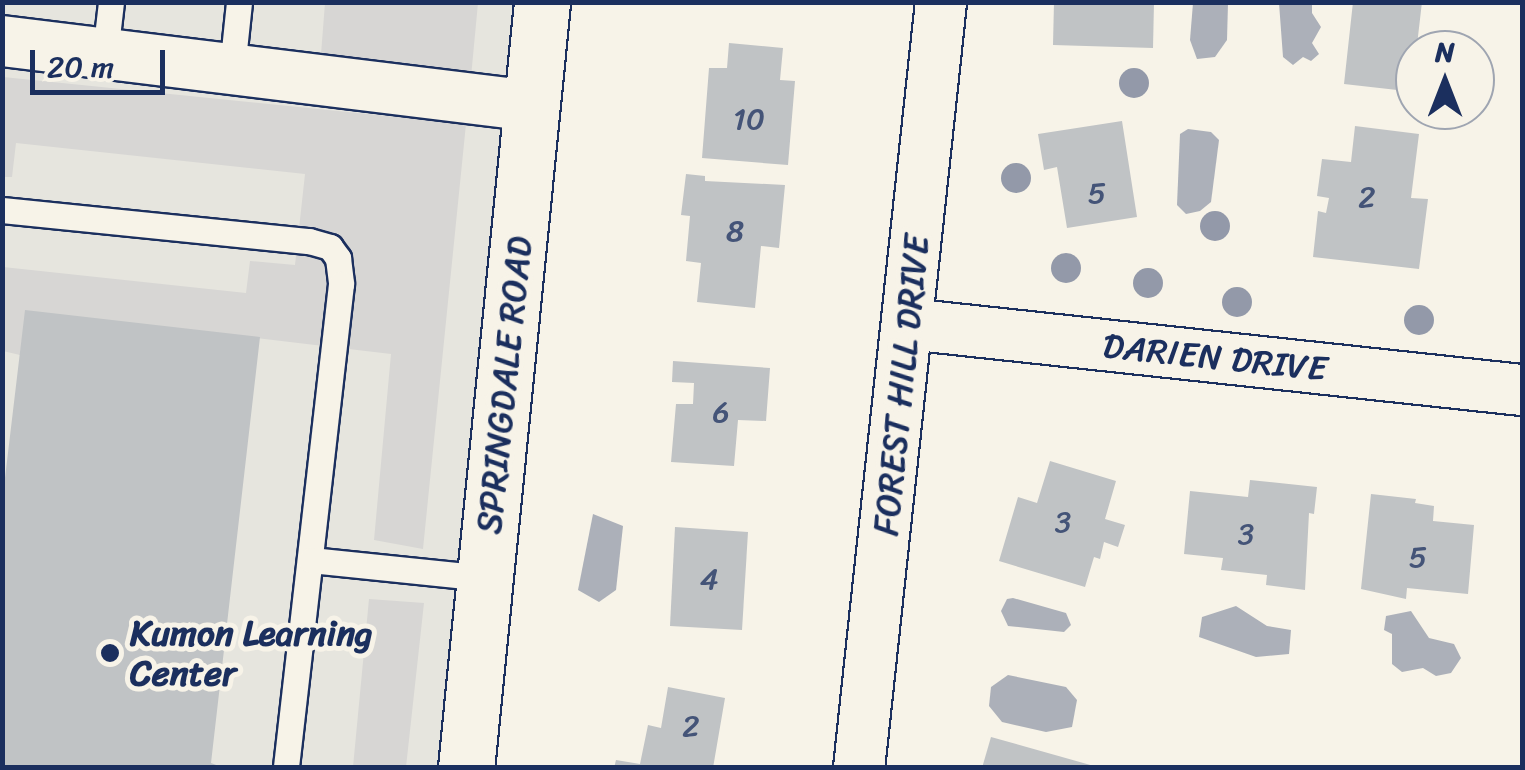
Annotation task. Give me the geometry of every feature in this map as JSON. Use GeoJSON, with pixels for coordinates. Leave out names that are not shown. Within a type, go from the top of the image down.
{"type":"FeatureCollection","features":[{"type":"Feature","properties":{"kind":"main road","name":"SPRINGDALE ROAD"},"geometry":{"type":"LineString","coordinates":[[466,768],[542,2]]}},
{"type":"Feature","properties":{"kind":"street","name":"FOREST HILL DRIVE"},"geometry":{"type":"LineString","coordinates":[[860,768],[941,2]]}},
{"type":"Feature","properties":{"kind":"street"},"geometry":{"type":"LineString","coordinates":[[2,41],[532,106]]}},
{"type":"Feature","properties":{"kind":"street","name":"DARIEN DRIVE"},"geometry":{"type":"LineString","coordinates":[[908,324],[1522,390]]}},
{"type":"Feature","properties":{"kind":"lane"},"geometry":{"type":"LineString","coordinates":[[105,54],[110,2]]}},
{"type":"Feature","properties":{"kind":"lane"},"geometry":{"type":"LineString","coordinates":[[232,69],[239,2]]}},
{"type":"Feature","properties":{"kind":"lane"},"geometry":{"type":"LineString","coordinates":[[2,210],[309,241],[330,247],[342,267],[286,768]]}},
{"type":"Feature","properties":{"kind":"lane"},"geometry":{"type":"LineString","coordinates":[[310,560],[485,578]]}},
{"type":"Feature","properties":{"kind":"shaded area"},"geometry":{"type":"Polygon","coordinates":[[[2,3],[543,3],[465,767],[3,767],[2,3]]]}},
{"type":"Feature","properties":{"kind":"shaded area"},"geometry":{"type":"Polygon","coordinates":[[[325,3],[478,3],[469,98],[319,80],[325,3]]]}},
{"type":"Feature","properties":{"kind":"shaded area"},"geometry":{"type":"Polygon","coordinates":[[[1193,3],[1228,3],[1227,40],[1215,57],[1197,59],[1190,40],[1193,3]]]}},
{"type":"Feature","properties":{"kind":"shaded area"},"geometry":{"type":"Polygon","coordinates":[[[1279,3],[1312,3],[1312,13],[1321,27],[1312,43],[1319,54],[1311,61],[1303,57],[1293,65],[1283,57],[1279,3]]]}},
{"type":"Feature","properties":{"kind":"shaded area"},"geometry":{"type":"Polygon","coordinates":[[[3,77],[466,124],[423,549],[374,540],[391,354],[26,311],[20,355],[3,351],[3,267],[246,293],[250,261],[295,265],[305,174],[16,143],[12,177],[3,177],[3,77]]]}},
{"type":"Feature","properties":{"kind":"shaded area"},"geometry":{"type":"Polygon","coordinates":[[[1188,129],[1211,132],[1219,140],[1211,202],[1200,211],[1186,214],[1177,205],[1180,134],[1188,129]]]}},
{"type":"Feature","properties":{"kind":"shaded area"},"geometry":{"type":"Polygon","coordinates":[[[593,514],[623,526],[616,590],[599,602],[578,590],[593,514]]]}},
{"type":"Feature","properties":{"kind":"shaded area"},"geometry":{"type":"Polygon","coordinates":[[[369,599],[424,603],[406,767],[353,767],[369,599]]]}},
{"type":"Feature","properties":{"kind":"shaded area"},"geometry":{"type":"Polygon","coordinates":[[[1007,599],[1066,613],[1071,625],[1064,632],[1008,626],[1001,611],[1007,599]]]}},
{"type":"Feature","properties":{"kind":"shaded area"},"geometry":{"type":"Polygon","coordinates":[[[1236,606],[1267,626],[1291,630],[1289,654],[1256,657],[1199,637],[1202,617],[1236,606]]]}},
{"type":"Feature","properties":{"kind":"shaded area"},"geometry":{"type":"Polygon","coordinates":[[[1411,611],[1429,638],[1454,644],[1461,658],[1451,673],[1436,676],[1423,668],[1402,672],[1392,664],[1392,634],[1384,630],[1386,616],[1411,611]]]}},
{"type":"Feature","properties":{"kind":"shaded area"},"geometry":{"type":"Polygon","coordinates":[[[1008,675],[1066,687],[1077,700],[1072,727],[1046,732],[1002,722],[989,706],[991,687],[1008,675]]]}},
{"type":"Feature","properties":{"kind":"building"},"geometry":{"type":"Polygon","coordinates":[[[1054,2],[1154,2],[1153,48],[1053,45],[1054,2]]]}},
{"type":"Feature","properties":{"kind":"building"},"geometry":{"type":"Polygon","coordinates":[[[1353,2],[1422,2],[1419,30],[1395,30],[1395,90],[1344,84],[1353,2]]]}},
{"type":"Feature","properties":{"kind":"building"},"geometry":{"type":"Polygon","coordinates":[[[729,43],[783,48],[780,80],[795,81],[788,165],[702,158],[709,68],[727,68],[729,43]]]}},
{"type":"Feature","properties":{"kind":"building"},"geometry":{"type":"Polygon","coordinates":[[[1122,121],[1137,217],[1067,228],[1057,167],[1044,170],[1038,134],[1122,121]]]}},
{"type":"Feature","properties":{"kind":"building"},"geometry":{"type":"Polygon","coordinates":[[[1355,126],[1419,134],[1411,198],[1428,199],[1419,269],[1313,257],[1318,211],[1326,213],[1329,198],[1317,196],[1322,159],[1351,162],[1355,126]]]}},
{"type":"Feature","properties":{"kind":"building"},"geometry":{"type":"Polygon","coordinates":[[[686,174],[705,176],[705,181],[785,185],[779,248],[761,246],[755,308],[697,302],[701,263],[686,261],[690,216],[681,215],[686,174]]]}},
{"type":"Feature","properties":{"kind":"building"},"geometry":{"type":"Polygon","coordinates":[[[25,310],[260,337],[211,763],[224,768],[2,768],[2,503],[25,310]]]}},
{"type":"Feature","properties":{"kind":"building"},"geometry":{"type":"Polygon","coordinates":[[[673,361],[770,368],[766,421],[738,420],[734,466],[671,462],[676,404],[693,404],[694,383],[672,382],[673,361]]]}},
{"type":"Feature","properties":{"kind":"building"},"geometry":{"type":"Polygon","coordinates":[[[1050,461],[1116,481],[1105,519],[1125,525],[1118,547],[1104,542],[1100,559],[1094,557],[1085,587],[999,561],[1018,497],[1037,503],[1050,461]]]}},
{"type":"Feature","properties":{"kind":"building"},"geometry":{"type":"Polygon","coordinates":[[[1250,480],[1317,487],[1314,514],[1309,513],[1305,590],[1266,585],[1267,575],[1221,570],[1223,558],[1184,554],[1190,491],[1248,497],[1250,480]]]}},
{"type":"Feature","properties":{"kind":"building"},"geometry":{"type":"Polygon","coordinates":[[[1371,494],[1416,499],[1415,503],[1434,506],[1433,521],[1474,525],[1468,594],[1407,588],[1406,599],[1361,589],[1371,494]]]}},
{"type":"Feature","properties":{"kind":"building"},"geometry":{"type":"Polygon","coordinates":[[[675,527],[748,532],[742,630],[670,626],[675,527]]]}},
{"type":"Feature","properties":{"kind":"building"},"geometry":{"type":"Polygon","coordinates":[[[668,687],[725,698],[713,768],[614,768],[616,760],[640,764],[648,725],[661,728],[668,687]]]}},
{"type":"Feature","properties":{"kind":"building"},"geometry":{"type":"Polygon","coordinates":[[[991,737],[1094,766],[1094,768],[982,768],[991,737]]]}},
{"type":"Feature","properties":{"kind":"place","name":"Kumon Learning Center"},"geometry":{"type":"Point","coordinates":[110,653]}}]}
